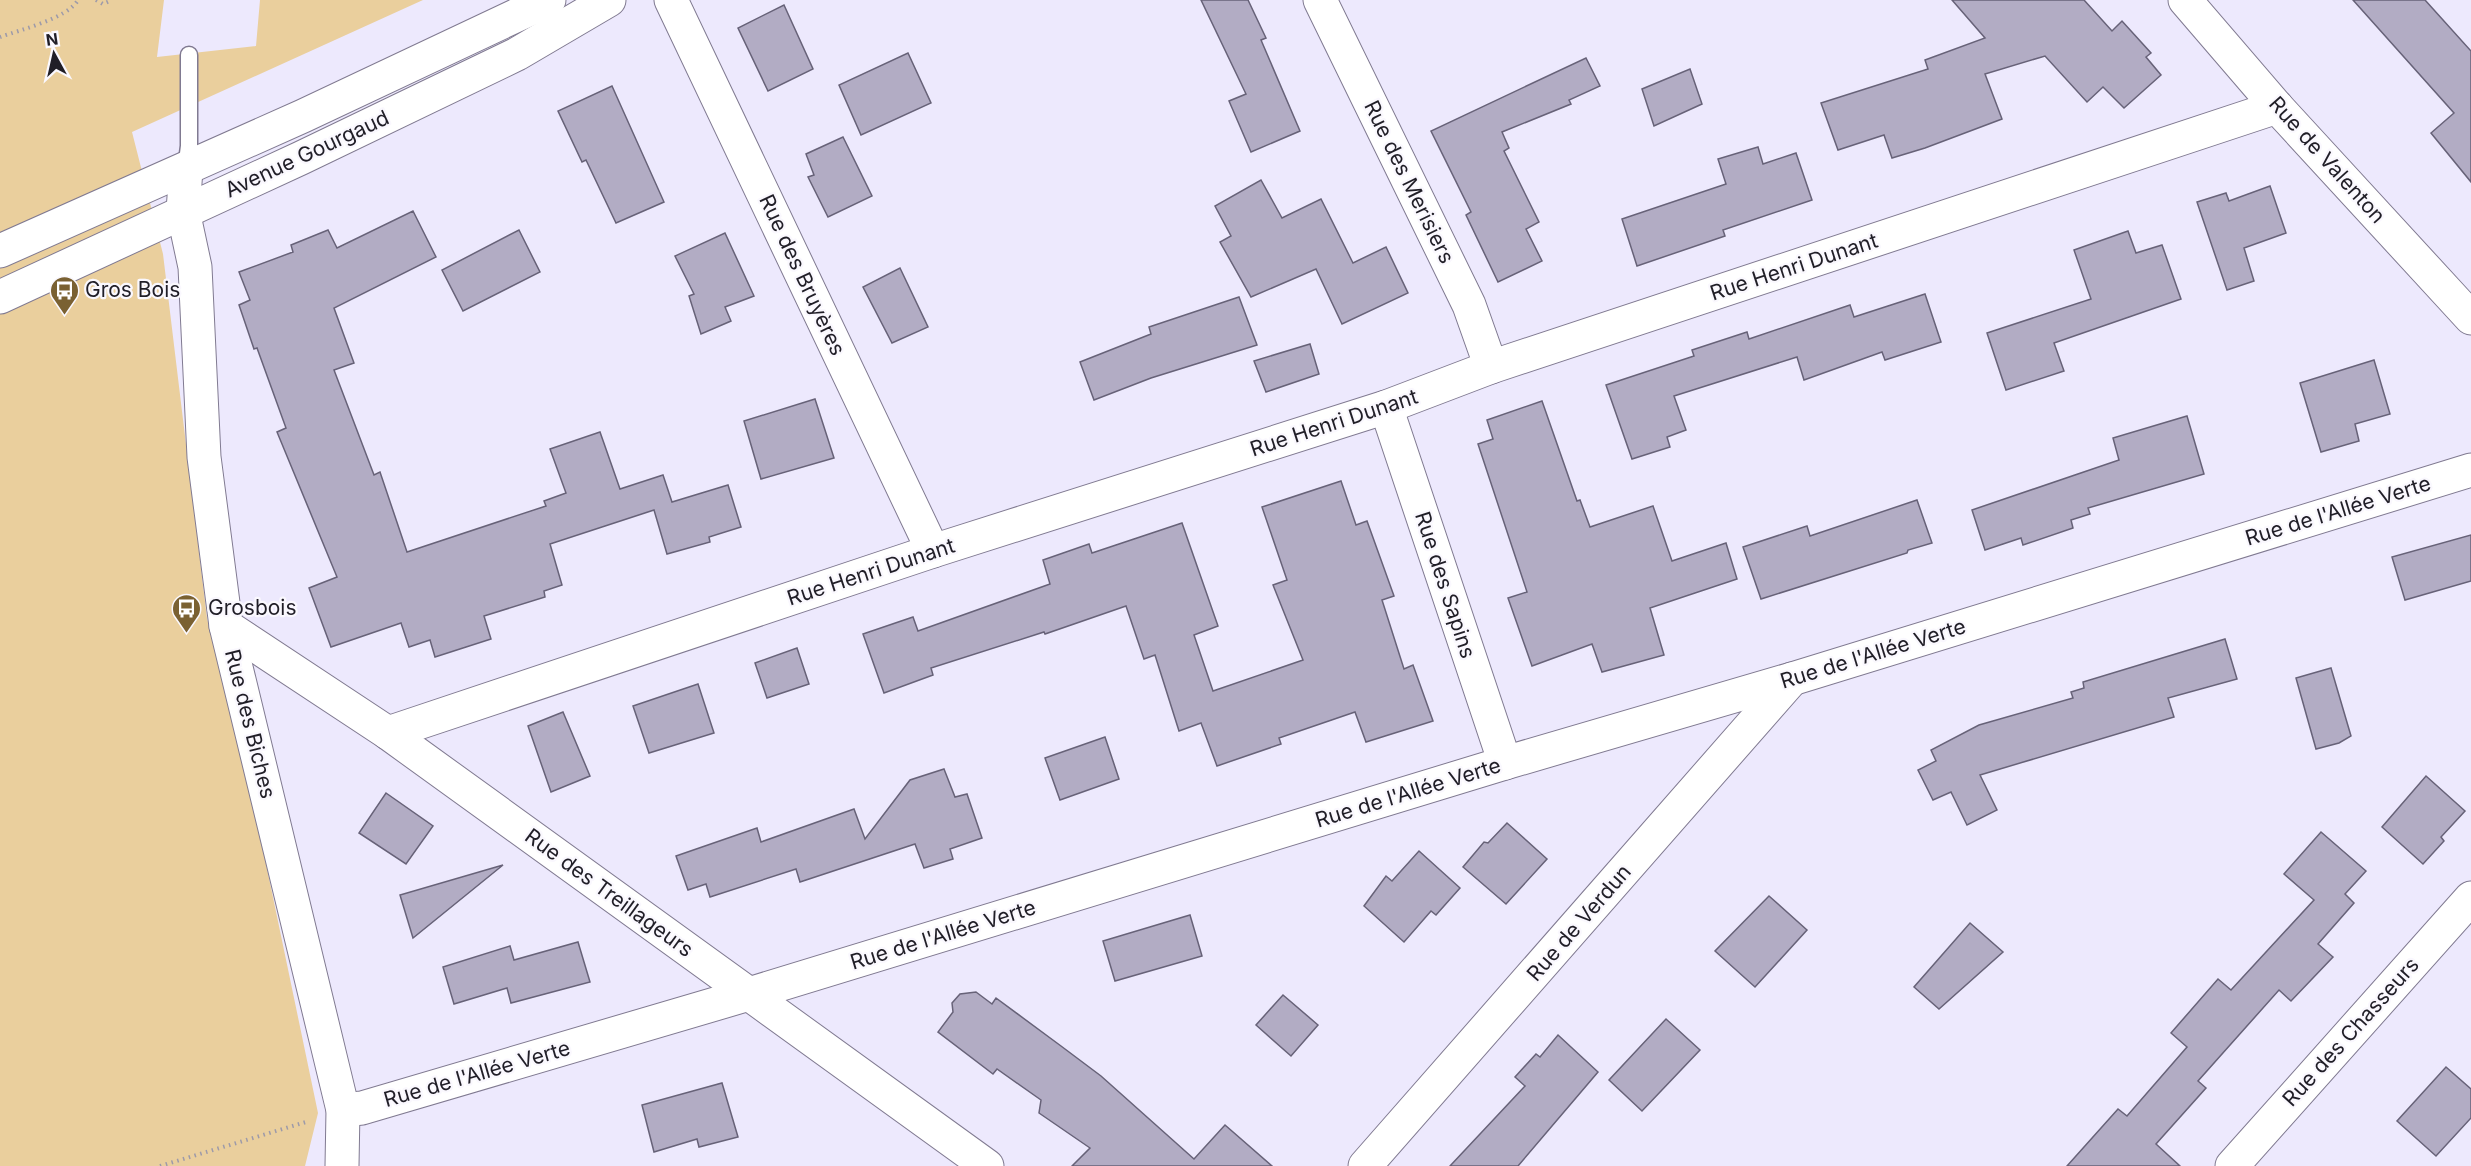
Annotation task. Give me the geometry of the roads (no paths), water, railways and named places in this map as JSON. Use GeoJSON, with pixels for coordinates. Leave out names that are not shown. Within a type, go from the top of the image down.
{"type":"FeatureCollection","features":[{"type":"Feature","properties":{"kind":"street","name":"Avenue Gourgaud"},"geometry":{"type":"LineString","coordinates":[[0,251],[186,169],[549,0]]}},
{"type":"Feature","properties":{"kind":"street","name":"Avenue Gourgaud"},"geometry":{"type":"LineString","coordinates":[[0,297],[301,158],[517,54],[609,0]]}},
{"type":"Feature","properties":{"kind":"street","name":"Rue des Bruyères"},"geometry":{"type":"LineString","coordinates":[[670,0],[933,551]]}},
{"type":"Feature","properties":{"kind":"street","name":"Rue des Merisiers"},"geometry":{"type":"LineString","coordinates":[[1320,0],[1469,305],[1491,367]]}},
{"type":"Feature","properties":{"kind":"street","name":"Rue de Valenton"},"geometry":{"type":"LineString","coordinates":[[2185,0],[2277,107],[2471,318]]}},
{"type":"Feature","properties":{"kind":"street","name":"Rue Henri Dunant"},"geometry":{"type":"LineString","coordinates":[[388,733],[933,551],[1386,407],[1491,367],[2277,107]]}},
{"type":"Feature","properties":{"kind":"street","name":"Rue des Biches"},"geometry":{"type":"LineString","coordinates":[[186,169],[183,211],[195,267],[204,457],[226,626],[343,1110],[342,1166]]}},
{"type":"Feature","properties":{"kind":"street","name":"Rue des Sapins"},"geometry":{"type":"LineString","coordinates":[[1386,407],[1504,763]]}},
{"type":"Feature","properties":{"kind":"street","name":"Rue de l'Allée Verte"},"geometry":{"type":"LineString","coordinates":[[343,1110],[362,1108],[749,994],[1504,763],[1792,679],[2471,470]]}},
{"type":"Feature","properties":{"kind":"street","name":"Rue des Treillageurs"},"geometry":{"type":"LineString","coordinates":[[226,626],[388,733],[987,1166]]}},
{"type":"Feature","properties":{"kind":"street","name":"Rue de Verdun"},"geometry":{"type":"LineString","coordinates":[[1365,1166],[1792,679]]}},
{"type":"Feature","properties":{"kind":"street","name":"Rue des Chasseurs"},"geometry":{"type":"LineString","coordinates":[[2232,1166],[2471,898]]}},
{"type":"Feature","properties":{"kind":"lane"},"geometry":{"type":"LineString","coordinates":[[186,169],[189,146],[189,54]]}},
{"type":"Feature","properties":{"kind":"place","name":"Gros Bois"},"geometry":{"type":"Point","coordinates":[64,316]}},
{"type":"Feature","properties":{"kind":"place","name":"Grosbois"},"geometry":{"type":"Point","coordinates":[187,634]}}]}
